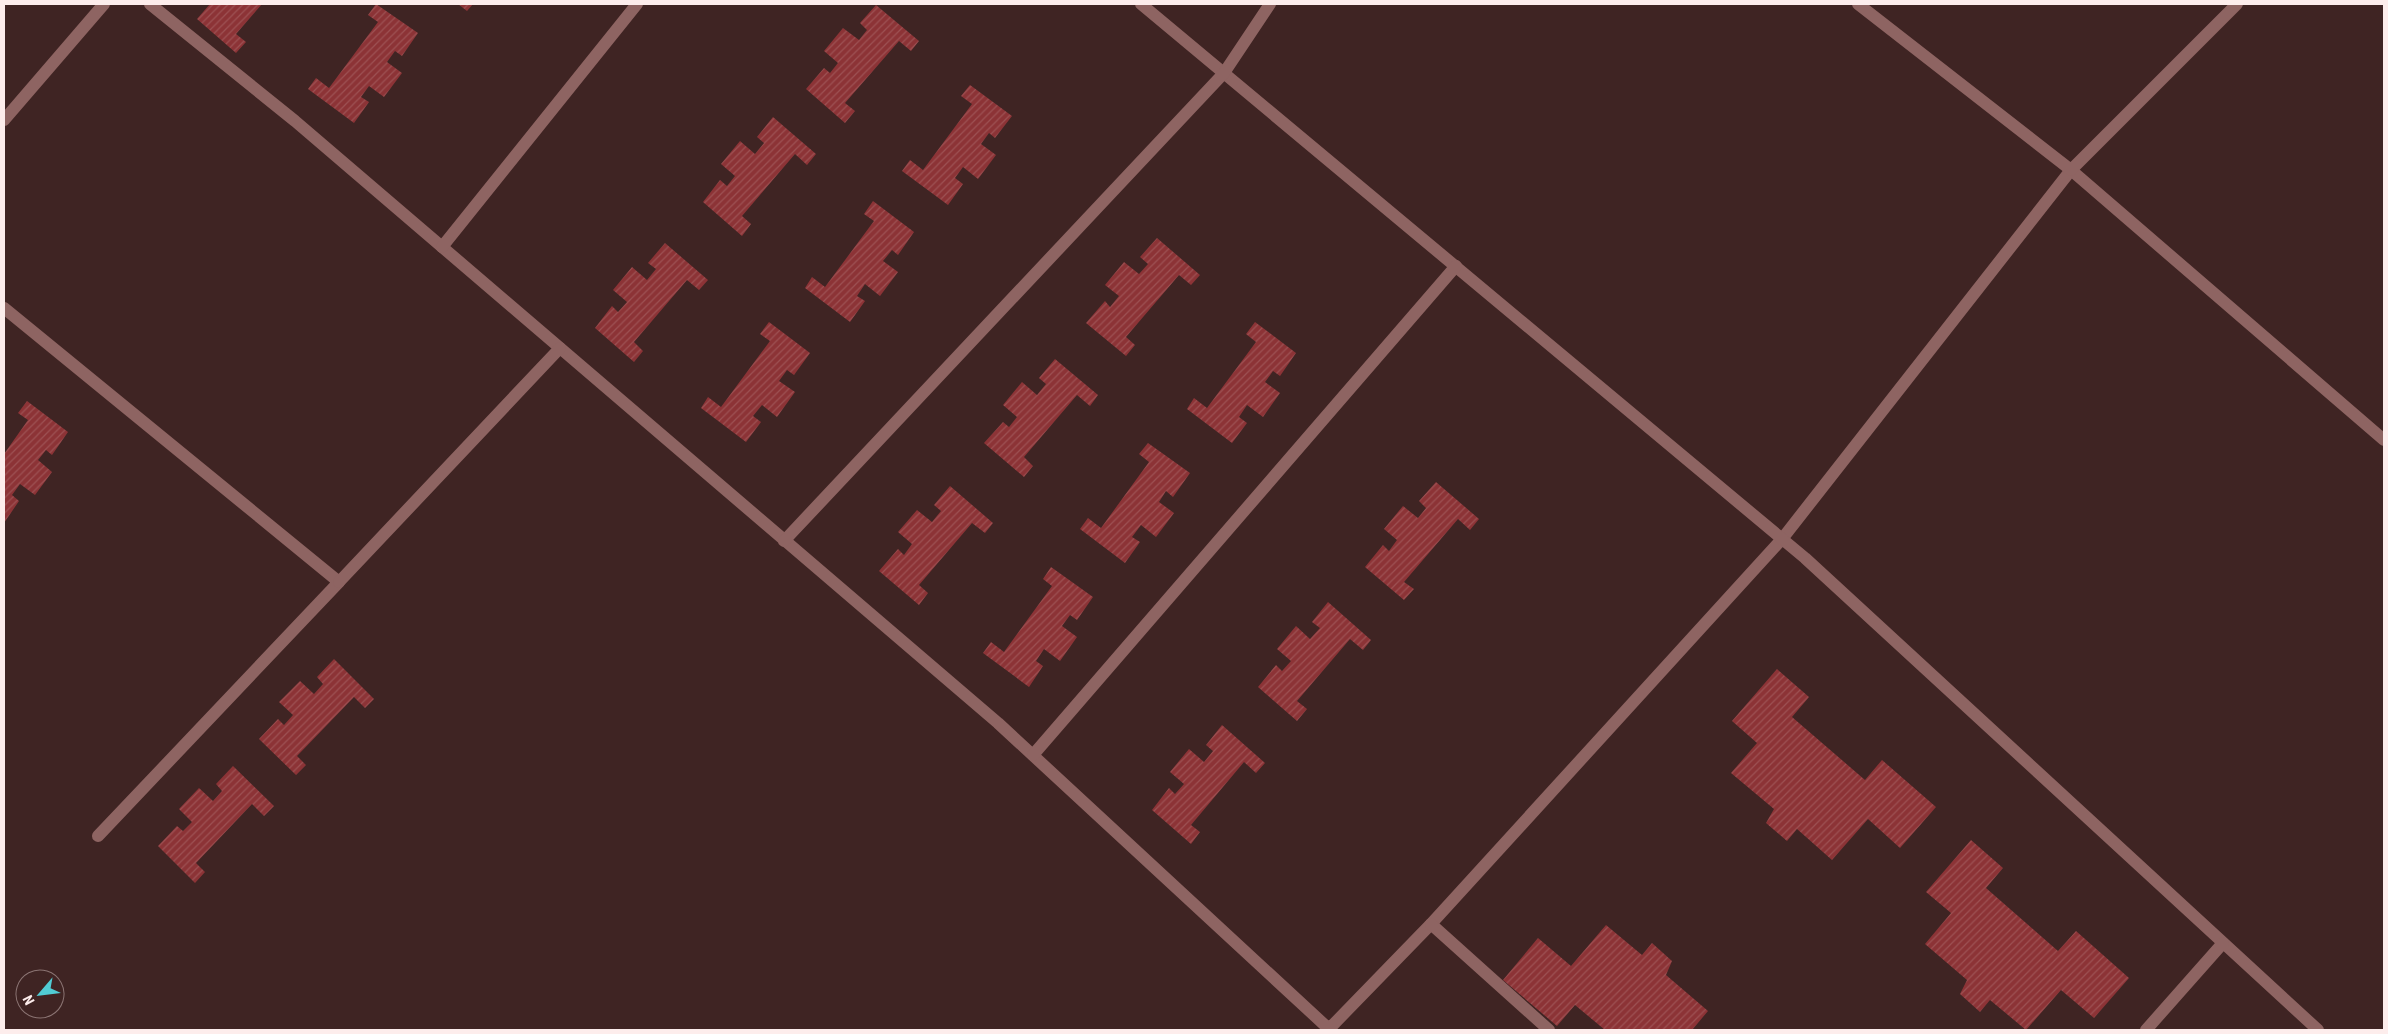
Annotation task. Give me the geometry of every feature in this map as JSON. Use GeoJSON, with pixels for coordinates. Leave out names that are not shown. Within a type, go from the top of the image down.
{"type":"FeatureCollection","features":[{"type":"Feature","properties":{"kind":"street"},"geometry":{"type":"LineString","coordinates":[[4,120],[104,4]]}},
{"type":"Feature","properties":{"kind":"street"},"geometry":{"type":"LineString","coordinates":[[150,4],[295,121],[1033,755],[1329,1029],[1431,924],[1782,539],[2071,170],[2237,4]]}},
{"type":"Feature","properties":{"kind":"street"},"geometry":{"type":"LineString","coordinates":[[442,247],[637,4]]}},
{"type":"Feature","properties":{"kind":"street"},"geometry":{"type":"LineString","coordinates":[[1141,4],[1782,539],[2318,1030]]}},
{"type":"Feature","properties":{"kind":"street"},"geometry":{"type":"LineString","coordinates":[[784,540],[1224,73],[1270,4]]}},
{"type":"Feature","properties":{"kind":"street"},"geometry":{"type":"LineString","coordinates":[[1858,4],[2071,170],[2384,440]]}},
{"type":"Feature","properties":{"kind":"street"},"geometry":{"type":"LineString","coordinates":[[1033,755],[1456,266]]}},
{"type":"Feature","properties":{"kind":"street"},"geometry":{"type":"LineString","coordinates":[[4,308],[339,582]]}},
{"type":"Feature","properties":{"kind":"street"},"geometry":{"type":"LineString","coordinates":[[98,836],[560,348]]}},
{"type":"Feature","properties":{"kind":"street"},"geometry":{"type":"LineString","coordinates":[[1431,924],[1549,1030]]}},
{"type":"Feature","properties":{"kind":"street"},"geometry":{"type":"LineString","coordinates":[[2146,1030],[2223,943]]}},
{"type":"Feature","properties":{"kind":"building"},"geometry":{"type":"Polygon","coordinates":[[[210,4],[262,4],[236,34],[246,42],[236,53],[197,19],[210,4]]]}},
{"type":"Feature","properties":{"kind":"building"},"geometry":{"type":"Polygon","coordinates":[[[376,4],[418,33],[402,56],[395,51],[387,62],[402,73],[384,97],[369,86],[361,97],[369,102],[354,123],[308,89],[316,78],[329,88],[378,22],[368,15],[376,4]]]}},
{"type":"Feature","properties":{"kind":"building"},"geometry":{"type":"Polygon","coordinates":[[[458,4],[473,4],[467,11],[458,4]]]}},
{"type":"Feature","properties":{"kind":"building"},"geometry":{"type":"Polygon","coordinates":[[[876,5],[919,41],[911,51],[899,41],[845,103],[855,111],[845,123],[806,89],[824,68],[830,73],[838,63],[824,51],[843,28],[859,40],[867,30],[860,23],[876,5]]]}},
{"type":"Feature","properties":{"kind":"building"},"geometry":{"type":"Polygon","coordinates":[[[970,85],[1012,116],[995,138],[989,133],[981,144],[996,155],[978,179],[963,167],[955,178],[963,184],[948,205],[902,171],[910,160],[923,170],[972,104],[961,96],[970,85]]]}},
{"type":"Feature","properties":{"kind":"building"},"geometry":{"type":"Polygon","coordinates":[[[773,117],[816,154],[807,165],[795,154],[742,216],[751,224],[742,236],[703,202],[720,180],[727,186],[735,176],[721,164],[740,141],[755,154],[764,143],[757,137],[773,117]]]}},
{"type":"Feature","properties":{"kind":"building"},"geometry":{"type":"Polygon","coordinates":[[[873,201],[914,232],[898,255],[892,250],[883,261],[898,272],[880,296],[865,284],[857,296],[865,301],[850,322],[805,288],[812,277],[825,287],[874,221],[864,214],[873,201]]]}},
{"type":"Feature","properties":{"kind":"building"},"geometry":{"type":"Polygon","coordinates":[[[1157,238],[1200,275],[1191,285],[1179,275],[1126,337],[1135,345],[1126,356],[1086,323],[1105,301],[1110,307],[1119,296],[1105,285],[1124,262],[1139,274],[1148,264],[1140,257],[1157,238]]]}},
{"type":"Feature","properties":{"kind":"building"},"geometry":{"type":"Polygon","coordinates":[[[665,243],[708,280],[699,290],[687,280],[634,342],[643,351],[634,362],[595,328],[612,306],[618,312],[627,302],[613,290],[632,267],[647,280],[656,269],[648,263],[665,243]]]}},
{"type":"Feature","properties":{"kind":"building"},"geometry":{"type":"Polygon","coordinates":[[[769,322],[810,353],[794,375],[787,370],[779,381],[795,392],[777,417],[762,405],[753,416],[761,422],[746,442],[701,408],[708,397],[721,407],[770,341],[760,334],[769,322]]]}},
{"type":"Feature","properties":{"kind":"building"},"geometry":{"type":"Polygon","coordinates":[[[1255,322],[1296,353],[1280,376],[1273,371],[1265,382],[1280,393],[1263,417],[1247,405],[1239,417],[1247,423],[1232,443],[1187,409],[1194,398],[1207,408],[1256,342],[1246,334],[1255,322]]]}},
{"type":"Feature","properties":{"kind":"building"},"geometry":{"type":"Polygon","coordinates":[[[1055,359],[1098,395],[1090,406],[1077,395],[1024,457],[1033,466],[1024,477],[984,443],[1003,422],[1009,427],[1017,417],[1003,405],[1022,382],[1037,395],[1046,384],[1039,378],[1055,359]]]}},
{"type":"Feature","properties":{"kind":"building"},"geometry":{"type":"Polygon","coordinates":[[[27,401],[68,432],[52,455],[46,450],[38,460],[52,472],[35,495],[20,484],[12,495],[19,501],[4,523],[4,454],[28,420],[18,413],[27,401]]]}},
{"type":"Feature","properties":{"kind":"building"},"geometry":{"type":"Polygon","coordinates":[[[1148,443],[1190,473],[1173,497],[1166,491],[1159,502],[1174,513],[1156,537],[1141,525],[1132,537],[1140,542],[1125,563],[1080,529],[1088,518],[1101,528],[1149,462],[1139,454],[1148,443]]]}},
{"type":"Feature","properties":{"kind":"building"},"geometry":{"type":"Polygon","coordinates":[[[1436,482],[1479,519],[1470,530],[1458,519],[1404,582],[1414,589],[1404,600],[1365,567],[1383,545],[1389,551],[1397,540],[1384,529],[1403,506],[1418,518],[1426,508],[1419,501],[1436,482]]]}},
{"type":"Feature","properties":{"kind":"building"},"geometry":{"type":"Polygon","coordinates":[[[950,486],[993,523],[985,533],[972,523],[919,585],[928,593],[919,605],[879,571],[898,549],[904,555],[912,544],[898,532],[917,510],[932,522],[941,511],[934,505],[950,486]]]}},
{"type":"Feature","properties":{"kind":"building"},"geometry":{"type":"Polygon","coordinates":[[[1051,567],[1093,597],[1077,620],[1070,615],[1062,626],[1077,637],[1060,661],[1044,649],[1036,661],[1043,666],[1029,687],[983,653],[991,642],[1004,652],[1052,586],[1043,579],[1051,567]]]}},
{"type":"Feature","properties":{"kind":"building"},"geometry":{"type":"Polygon","coordinates":[[[1328,602],[1371,640],[1363,650],[1350,639],[1297,701],[1307,709],[1297,721],[1258,687],[1276,665],[1282,671],[1291,661],[1277,649],[1296,626],[1310,639],[1320,628],[1312,622],[1328,602]]]}},
{"type":"Feature","properties":{"kind":"building"},"geometry":{"type":"Polygon","coordinates":[[[334,659],[374,699],[365,708],[354,697],[297,756],[306,765],[296,775],[259,739],[278,719],[284,725],[293,715],[279,702],[300,681],[314,694],[323,684],[317,677],[334,659]]]}},
{"type":"Feature","properties":{"kind":"building"},"geometry":{"type":"Polygon","coordinates":[[[1777,669],[1809,697],[1792,717],[1865,780],[1882,760],[1936,807],[1900,848],[1868,819],[1832,860],[1797,829],[1787,841],[1766,823],[1774,809],[1731,773],[1757,743],[1732,721],[1777,669]]]}},
{"type":"Feature","properties":{"kind":"building"},"geometry":{"type":"Polygon","coordinates":[[[1222,725],[1265,763],[1256,773],[1244,762],[1191,825],[1200,832],[1191,844],[1152,810],[1169,788],[1175,794],[1184,784],[1170,772],[1189,749],[1204,762],[1213,751],[1206,745],[1222,725]]]}},
{"type":"Feature","properties":{"kind":"building"},"geometry":{"type":"Polygon","coordinates":[[[233,766],[274,806],[264,816],[252,804],[196,863],[205,872],[195,883],[158,846],[177,826],[183,831],[192,822],[179,809],[199,788],[213,801],[222,791],[216,784],[233,766]]]}},
{"type":"Feature","properties":{"kind":"building"},"geometry":{"type":"Polygon","coordinates":[[[1971,840],[2003,868],[1986,888],[2058,951],[2076,931],[2129,978],[2094,1018],[2061,990],[2026,1030],[1990,1000],[1980,1012],[1960,994],[1967,980],[1925,944],[1951,913],[1926,892],[1971,840]]]}},
{"type":"Feature","properties":{"kind":"building"},"geometry":{"type":"Polygon","coordinates":[[[1606,925],[1642,955],[1652,943],[1672,961],[1666,975],[1708,1011],[1692,1030],[1605,1030],[1575,1005],[1557,1026],[1503,980],[1538,938],[1571,966],[1606,925]]]}}]}
